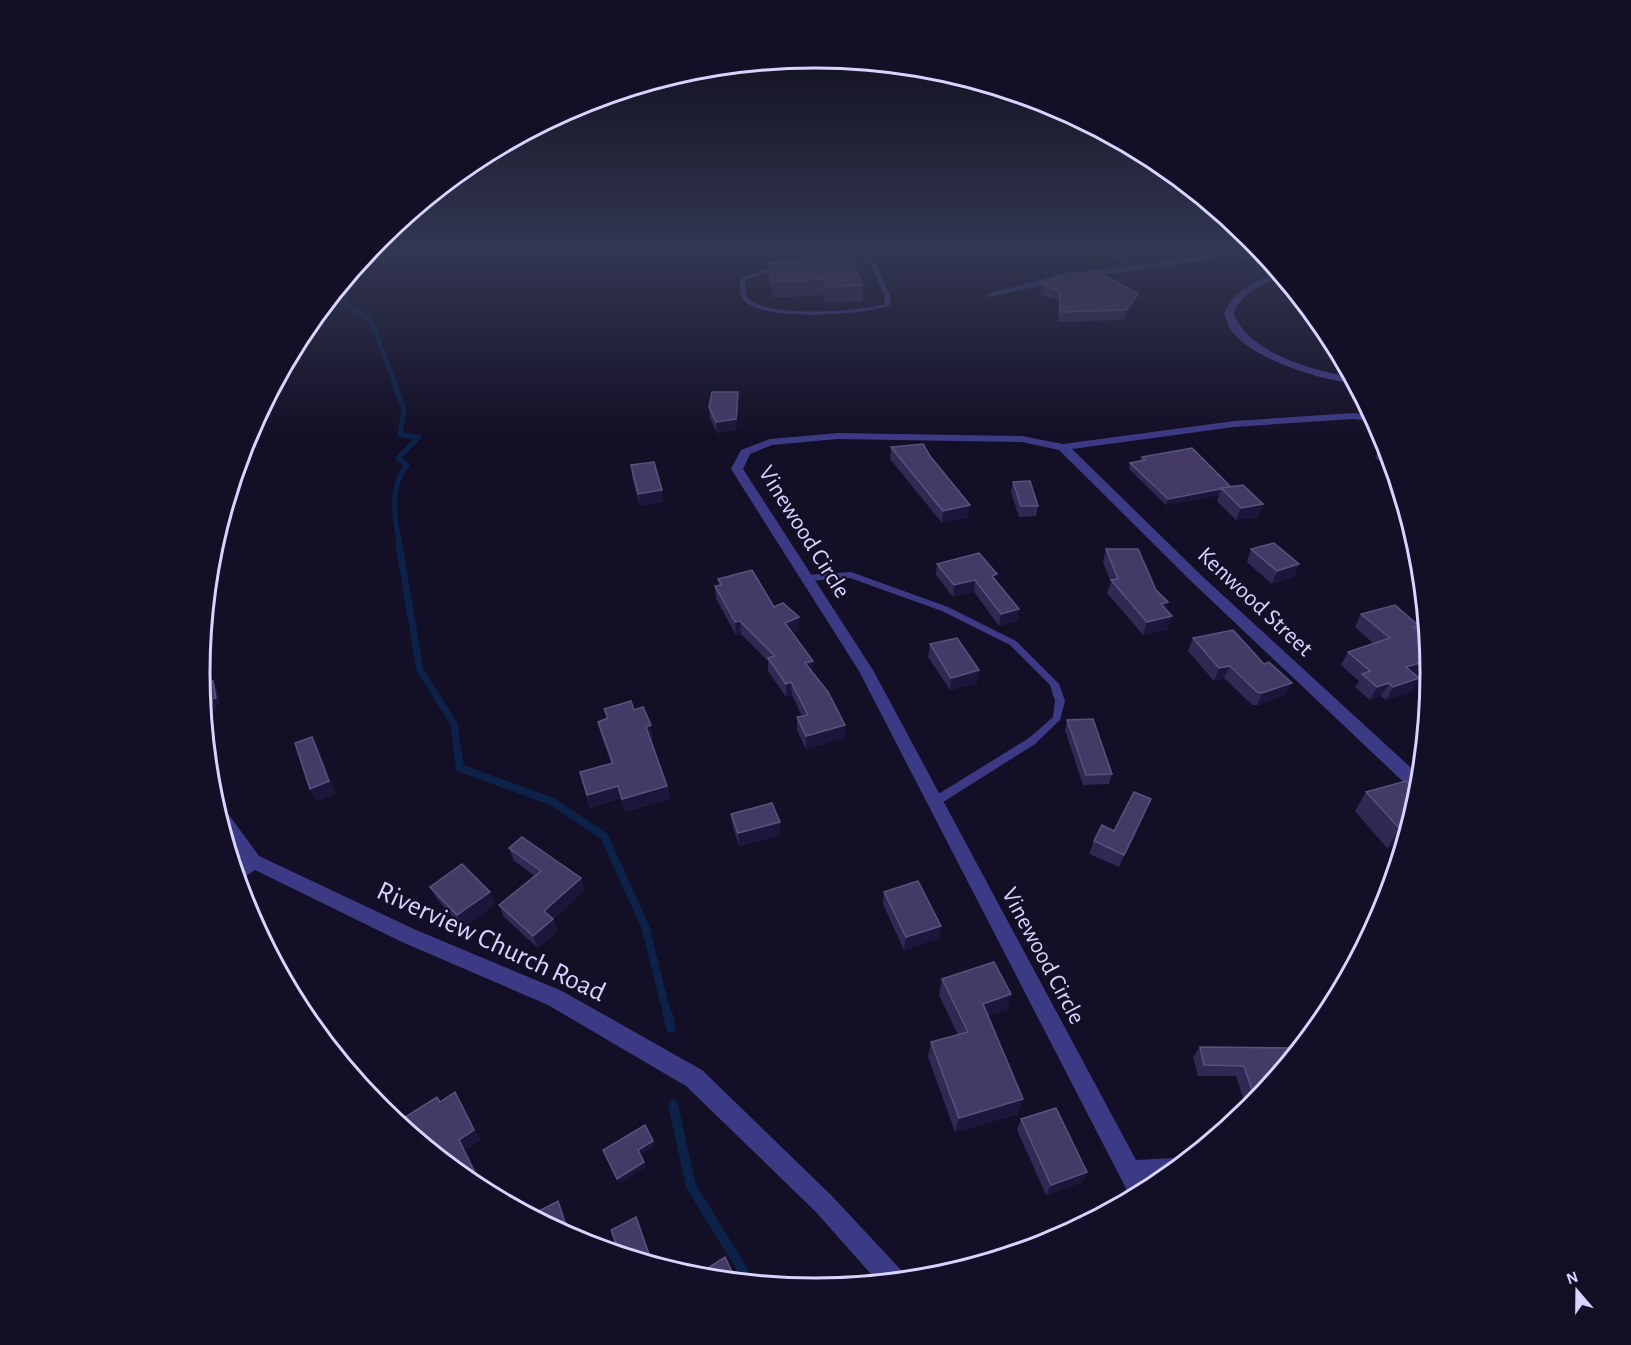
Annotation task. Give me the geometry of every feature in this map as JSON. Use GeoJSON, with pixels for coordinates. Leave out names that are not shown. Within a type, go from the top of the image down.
{"type":"FeatureCollection","features":[{"type":"Feature","properties":{"kind":"street"},"geometry":{"type":"LineString","coordinates":[[1230,312],[1234,329],[1257,346],[1315,372],[1343,378]]}},
{"type":"Feature","properties":{"kind":"street","name":"Vinewood Circle"},"geometry":{"type":"LineString","coordinates":[[1137,1185],[866,670],[737,469],[745,452],[770,442],[838,436],[1022,439],[1063,447],[1234,424],[1363,417]]}},
{"type":"Feature","properties":{"kind":"street","name":"Kenwood Street"},"geometry":{"type":"LineString","coordinates":[[1063,447],[1197,579],[1411,778]]}},
{"type":"Feature","properties":{"kind":"street","name":"Riverview Church Road"},"geometry":{"type":"LineString","coordinates":[[235,841],[243,855],[409,936],[555,998],[694,1078],[823,1203],[886,1273]]}},
{"type":"Feature","properties":{"kind":"street"},"geometry":{"type":"LineString","coordinates":[[1132,1172],[1160,1170]]}},
{"type":"Feature","properties":{"kind":"lane"},"geometry":{"type":"LineString","coordinates":[[803,312],[832,312]]}},
{"type":"Feature","properties":{"kind":"lane"},"geometry":{"type":"LineString","coordinates":[[806,578],[850,575],[945,609],[1013,643],[1054,684],[1060,701],[1057,718],[1032,741],[936,801]]}},
{"type":"Feature","properties":{"kind":"building"},"geometry":{"type":"Polygon","coordinates":[[[712,392],[738,392],[736,419],[716,422],[709,407],[712,392]]]}},
{"type":"Feature","properties":{"kind":"building"},"geometry":{"type":"Polygon","coordinates":[[[923,444],[970,505],[943,511],[891,447],[923,444]]]}},
{"type":"Feature","properties":{"kind":"building"},"geometry":{"type":"Polygon","coordinates":[[[1192,448],[1231,487],[1168,499],[1130,463],[1145,460],[1142,457],[1192,448]]]}},
{"type":"Feature","properties":{"kind":"building"},"geometry":{"type":"Polygon","coordinates":[[[654,462],[662,490],[638,494],[631,465],[654,462]]]}},
{"type":"Feature","properties":{"kind":"building"},"geometry":{"type":"Polygon","coordinates":[[[1030,481],[1038,506],[1021,506],[1013,482],[1030,481]]]}},
{"type":"Feature","properties":{"kind":"building"},"geometry":{"type":"Polygon","coordinates":[[[1243,485],[1263,504],[1241,508],[1221,488],[1243,485]]]}},
{"type":"Feature","properties":{"kind":"building"},"geometry":{"type":"Polygon","coordinates":[[[1274,543],[1299,564],[1277,571],[1251,549],[1274,543]]]}},
{"type":"Feature","properties":{"kind":"building"},"geometry":{"type":"Polygon","coordinates":[[[1106,549],[1138,549],[1156,590],[1168,602],[1161,604],[1172,616],[1147,622],[1111,580],[1118,579],[1106,549]]]}},
{"type":"Feature","properties":{"kind":"building"},"geometry":{"type":"Polygon","coordinates":[[[979,553],[997,574],[992,576],[1019,609],[1001,614],[975,580],[954,585],[937,564],[979,553]]]}},
{"type":"Feature","properties":{"kind":"building"},"geometry":{"type":"Polygon","coordinates":[[[752,570],[774,607],[783,603],[799,617],[785,623],[813,661],[805,663],[828,692],[845,725],[806,736],[797,717],[808,715],[791,682],[786,684],[768,658],[775,656],[740,621],[735,622],[715,586],[722,585],[718,579],[752,570]]]}},
{"type":"Feature","properties":{"kind":"building"},"geometry":{"type":"Polygon","coordinates":[[[1395,605],[1418,625],[1413,627],[1419,632],[1420,663],[1406,667],[1419,678],[1393,687],[1389,683],[1377,687],[1362,674],[1370,671],[1348,652],[1390,638],[1361,614],[1395,605]]]}},
{"type":"Feature","properties":{"kind":"building"},"geometry":{"type":"Polygon","coordinates":[[[1233,630],[1264,664],[1269,662],[1292,683],[1262,693],[1257,692],[1230,666],[1219,668],[1193,638],[1233,630]]]}},
{"type":"Feature","properties":{"kind":"building"},"geometry":{"type":"Polygon","coordinates":[[[957,638],[979,670],[951,678],[930,644],[957,638]]]}},
{"type":"Feature","properties":{"kind":"building"},"geometry":{"type":"Polygon","coordinates":[[[213,681],[216,698],[212,699],[212,703],[210,682],[213,681]]]}},
{"type":"Feature","properties":{"kind":"building"},"geometry":{"type":"Polygon","coordinates":[[[631,701],[634,710],[643,707],[651,725],[646,727],[667,786],[622,799],[618,786],[587,795],[580,772],[613,763],[598,722],[608,718],[604,709],[631,701]]]}},
{"type":"Feature","properties":{"kind":"building"},"geometry":{"type":"Polygon","coordinates":[[[1093,719],[1112,774],[1086,775],[1067,720],[1093,719]]]}},
{"type":"Feature","properties":{"kind":"building"},"geometry":{"type":"Polygon","coordinates":[[[312,737],[329,781],[310,789],[295,743],[312,737]]]}},
{"type":"Feature","properties":{"kind":"building"},"geometry":{"type":"Polygon","coordinates":[[[1406,781],[1410,785],[1400,829],[1366,792],[1406,781]]]}},
{"type":"Feature","properties":{"kind":"building"},"geometry":{"type":"Polygon","coordinates":[[[1134,792],[1151,799],[1124,855],[1094,841],[1102,825],[1114,831],[1134,792]]]}},
{"type":"Feature","properties":{"kind":"building"},"geometry":{"type":"Polygon","coordinates":[[[772,803],[780,822],[738,833],[731,814],[772,803]]]}},
{"type":"Feature","properties":{"kind":"building"},"geometry":{"type":"Polygon","coordinates":[[[522,837],[581,878],[544,911],[553,919],[533,936],[499,905],[541,871],[509,848],[522,837]]]}},
{"type":"Feature","properties":{"kind":"building"},"geometry":{"type":"Polygon","coordinates":[[[462,864],[490,892],[457,915],[430,887],[462,864]]]}},
{"type":"Feature","properties":{"kind":"building"},"geometry":{"type":"Polygon","coordinates":[[[918,881],[941,926],[906,937],[884,892],[918,881]]]}},
{"type":"Feature","properties":{"kind":"building"},"geometry":{"type":"Polygon","coordinates":[[[994,962],[1011,994],[983,1004],[1023,1099],[959,1118],[931,1042],[968,1032],[942,979],[994,962]]]}},
{"type":"Feature","properties":{"kind":"building"},"geometry":{"type":"Polygon","coordinates":[[[1200,1047],[1289,1048],[1252,1090],[1244,1066],[1204,1065],[1200,1047]]]}},
{"type":"Feature","properties":{"kind":"building"},"geometry":{"type":"Polygon","coordinates":[[[455,1092],[474,1130],[459,1140],[475,1173],[406,1117],[437,1097],[440,1102],[455,1092]]]}},
{"type":"Feature","properties":{"kind":"building"},"geometry":{"type":"Polygon","coordinates":[[[1056,1108],[1087,1172],[1051,1185],[1021,1119],[1056,1108]]]}},
{"type":"Feature","properties":{"kind":"building"},"geometry":{"type":"Polygon","coordinates":[[[645,1125],[653,1141],[638,1150],[644,1162],[617,1179],[603,1150],[645,1125]]]}},
{"type":"Feature","properties":{"kind":"building"},"geometry":{"type":"Polygon","coordinates":[[[558,1201],[565,1222],[548,1215],[540,1210],[558,1201]]]}},
{"type":"Feature","properties":{"kind":"building"},"geometry":{"type":"Polygon","coordinates":[[[636,1217],[649,1254],[616,1243],[611,1230],[636,1217]]]}},
{"type":"Feature","properties":{"kind":"building"},"geometry":{"type":"Polygon","coordinates":[[[725,1257],[732,1271],[708,1268],[725,1257]]]}},
{"type":"Feature","properties":{"kind":"waterway"},"geometry":{"type":"LineString","coordinates":[[358,312],[370,319],[394,381]]}},
{"type":"Feature","properties":{"kind":"waterway"},"geometry":{"type":"LineString","coordinates":[[393,380],[404,409],[400,435],[419,437],[398,458],[407,465],[397,484],[394,504],[400,547]]}},
{"type":"Feature","properties":{"kind":"waterway"},"geometry":{"type":"LineString","coordinates":[[399,545],[420,670],[454,724],[458,755]]}},
{"type":"Feature","properties":{"kind":"waterway"},"geometry":{"type":"LineString","coordinates":[[458,753],[460,768],[551,801],[604,836],[645,926],[668,1017]]}},
{"type":"Feature","properties":{"kind":"waterway"},"geometry":{"type":"LineString","coordinates":[[668,1015],[671,1028]]}},
{"type":"Feature","properties":{"kind":"waterway"},"geometry":{"type":"LineString","coordinates":[[673,1105],[691,1186],[743,1273]]}}]}
